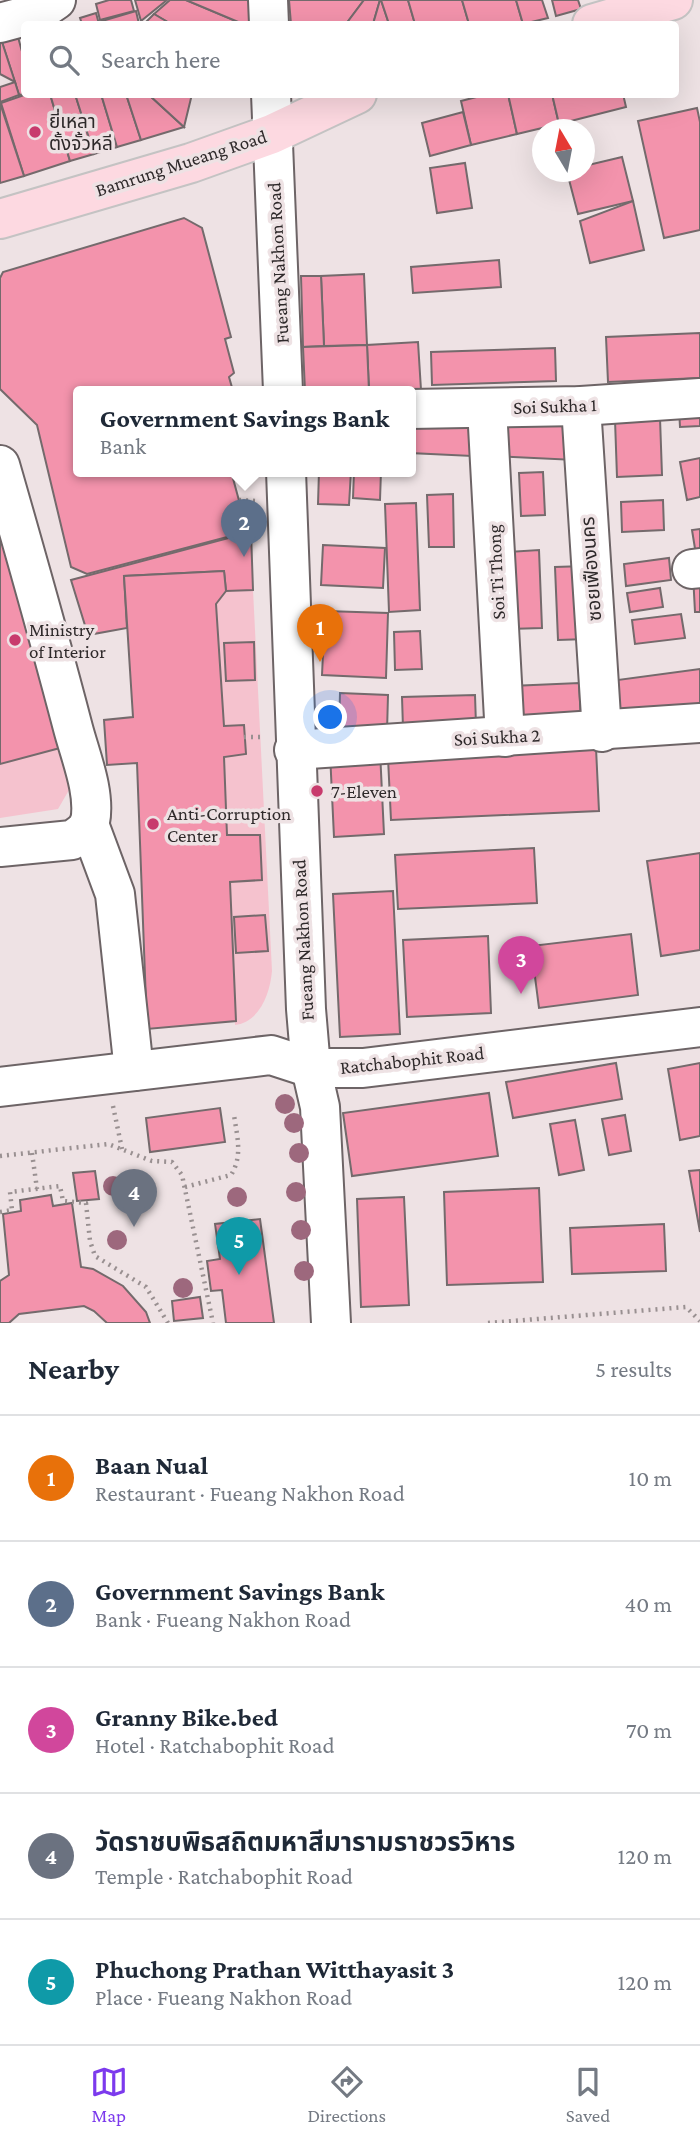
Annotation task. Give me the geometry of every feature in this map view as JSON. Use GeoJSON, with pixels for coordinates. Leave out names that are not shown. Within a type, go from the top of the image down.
{"type":"FeatureCollection","features":[{"type":"Feature","properties":{"kind":"main road"},"geometry":{"type":"LineString","coordinates":[[602,21],[673,0]]}},
{"type":"Feature","properties":{"kind":"main road","name":"Bamrung Mueang Road"},"geometry":{"type":"LineString","coordinates":[[0,219],[191,163],[272,134],[348,98]]}},
{"type":"Feature","properties":{"kind":"street"},"geometry":{"type":"LineString","coordinates":[[0,23],[37,13],[56,0]]}},
{"type":"Feature","properties":{"kind":"street"},"geometry":{"type":"LineString","coordinates":[[268,0],[269,21]]}},
{"type":"Feature","properties":{"kind":"street","name":"Fueang Nakhon Road"},"geometry":{"type":"LineString","coordinates":[[271,98],[283,386]]}},
{"type":"Feature","properties":{"kind":"street","name":"Soi Sukha 1"},"geometry":{"type":"LineString","coordinates":[[416,409],[581,406],[700,397]]}},
{"type":"Feature","properties":{"kind":"street","name":"ซอยเฟืองนคร"},"geometry":{"type":"LineString","coordinates":[[581,406],[602,732]]}},
{"type":"Feature","properties":{"kind":"street","name":"Soi Ti Thong"},"geometry":{"type":"LineString","coordinates":[[487,408],[505,737]]}},
{"type":"Feature","properties":{"kind":"street"},"geometry":{"type":"LineString","coordinates":[[0,465],[84,768],[91,808],[89,824],[115,894],[134,1071]]}},
{"type":"Feature","properties":{"kind":"street","name":"Fueang Nakhon Road"},"geometry":{"type":"LineString","coordinates":[[286,477],[281,743],[311,1068],[320,1107],[331,1323]]}},
{"type":"Feature","properties":{"kind":"street","name":"Soi Sukha 2"},"geometry":{"type":"LineString","coordinates":[[281,743],[505,737],[700,723]]}},
{"type":"Feature","properties":{"kind":"street"},"geometry":{"type":"LineString","coordinates":[[0,847],[72,840],[82,834],[89,824]]}},
{"type":"Feature","properties":{"kind":"street","name":"Ratchabophit Road"},"geometry":{"type":"LineString","coordinates":[[0,1087],[271,1055],[311,1068],[363,1068],[700,1027]]}},
{"type":"Feature","properties":{"kind":"path"},"geometry":{"type":"LineString","coordinates":[[239,500],[257,501]]}},
{"type":"Feature","properties":{"kind":"path"},"geometry":{"type":"LineString","coordinates":[[244,737],[281,743]]}},
{"type":"Feature","properties":{"kind":"path"},"geometry":{"type":"LineString","coordinates":[[112,1102],[122,1149]]}},
{"type":"Feature","properties":{"kind":"path"},"geometry":{"type":"LineString","coordinates":[[185,1187],[231,1175],[237,1166],[239,1149],[234,1115]]}},
{"type":"Feature","properties":{"kind":"path"},"geometry":{"type":"LineString","coordinates":[[0,1156],[108,1144],[152,1161],[172,1161],[182,1175],[213,1323]]}},
{"type":"Feature","properties":{"kind":"path"},"geometry":{"type":"LineString","coordinates":[[32,1153],[37,1189]]}},
{"type":"Feature","properties":{"kind":"path"},"geometry":{"type":"LineString","coordinates":[[0,1212],[12,1210],[10,1192],[60,1186],[63,1201],[86,1203],[90,1241],[95,1256],[146,1287],[168,1323]]}},
{"type":"Feature","properties":{"kind":"path"},"geometry":{"type":"LineString","coordinates":[[488,1323],[686,1307],[700,1321]]}},
{"type":"Feature","properties":{"kind":"shaded area"},"geometry":{"type":"Polygon","coordinates":[[[253,590],[272,971],[262,1005],[251,1018],[235,1025],[216,604],[226,591],[253,590]]]}},
{"type":"Feature","properties":{"kind":"shaded area"},"geometry":{"type":"Polygon","coordinates":[[[60,748],[69,790],[58,809],[0,818],[0,764],[60,748]]]}},
{"type":"Feature","properties":{"kind":"building"},"geometry":{"type":"Polygon","coordinates":[[[109,0],[131,0],[134,11],[100,20],[96,4],[109,0]]]}},
{"type":"Feature","properties":{"kind":"building"},"geometry":{"type":"Polygon","coordinates":[[[135,0],[167,0],[141,21],[135,0]]]}},
{"type":"Feature","properties":{"kind":"building"},"geometry":{"type":"Polygon","coordinates":[[[170,0],[186,0],[236,21],[166,21],[154,14],[170,0]]]}},
{"type":"Feature","properties":{"kind":"building"},"geometry":{"type":"Polygon","coordinates":[[[186,0],[251,0],[252,21],[236,21],[186,0]]]}},
{"type":"Feature","properties":{"kind":"building"},"geometry":{"type":"Polygon","coordinates":[[[289,0],[364,0],[348,21],[291,21],[289,0]]]}},
{"type":"Feature","properties":{"kind":"building"},"geometry":{"type":"Polygon","coordinates":[[[364,0],[380,0],[374,21],[348,21],[364,0]]]}},
{"type":"Feature","properties":{"kind":"building"},"geometry":{"type":"Polygon","coordinates":[[[380,0],[381,0],[388,21],[374,21],[380,0]]]}},
{"type":"Feature","properties":{"kind":"building"},"geometry":{"type":"Polygon","coordinates":[[[381,0],[408,0],[414,21],[388,21],[381,0]]]}},
{"type":"Feature","properties":{"kind":"building"},"geometry":{"type":"Polygon","coordinates":[[[408,0],[462,0],[468,21],[414,21],[408,0]]]}},
{"type":"Feature","properties":{"kind":"building"},"geometry":{"type":"Polygon","coordinates":[[[462,0],[516,0],[522,21],[468,21],[462,0]]]}},
{"type":"Feature","properties":{"kind":"building"},"geometry":{"type":"Polygon","coordinates":[[[516,0],[542,0],[548,18],[522,21],[516,0]]]}},
{"type":"Feature","properties":{"kind":"building"},"geometry":{"type":"Polygon","coordinates":[[[552,0],[578,0],[581,9],[556,16],[552,0]]]}},
{"type":"Feature","properties":{"kind":"building"},"geometry":{"type":"Polygon","coordinates":[[[136,11],[138,21],[102,21],[136,11]]]}},
{"type":"Feature","properties":{"kind":"building"},"geometry":{"type":"Polygon","coordinates":[[[96,13],[98,21],[81,21],[80,18],[96,13]]]}},
{"type":"Feature","properties":{"kind":"building"},"geometry":{"type":"Polygon","coordinates":[[[154,14],[166,21],[147,21],[154,14]]]}},
{"type":"Feature","properties":{"kind":"building"},"geometry":{"type":"Polygon","coordinates":[[[18,37],[21,48],[21,95],[19,95],[2,42],[18,37]]]}},
{"type":"Feature","properties":{"kind":"building"},"geometry":{"type":"Polygon","coordinates":[[[2,42],[15,82],[0,74],[2,42]]]}},
{"type":"Feature","properties":{"kind":"building"},"geometry":{"type":"Polygon","coordinates":[[[15,82],[19,95],[0,102],[0,87],[15,82]]]}},
{"type":"Feature","properties":{"kind":"building","name":"ยี่เหลา ตั้งจั้วหลี"},"geometry":{"type":"Polygon","coordinates":[[[21,96],[51,98],[70,161],[24,176],[1,103],[21,96]]]}},
{"type":"Feature","properties":{"kind":"building"},"geometry":{"type":"Polygon","coordinates":[[[51,98],[76,98],[94,154],[70,161],[51,98]]]}},
{"type":"Feature","properties":{"kind":"building"},"geometry":{"type":"Polygon","coordinates":[[[76,98],[102,98],[117,147],[94,154],[76,98]]]}},
{"type":"Feature","properties":{"kind":"building"},"geometry":{"type":"Polygon","coordinates":[[[102,98],[127,98],[141,140],[117,147],[102,98]]]}},
{"type":"Feature","properties":{"kind":"building"},"geometry":{"type":"Polygon","coordinates":[[[127,98],[152,98],[184,127],[141,140],[127,98]]]}},
{"type":"Feature","properties":{"kind":"building"},"geometry":{"type":"Polygon","coordinates":[[[152,98],[191,98],[184,127],[152,98]]]}},
{"type":"Feature","properties":{"kind":"building"},"geometry":{"type":"Polygon","coordinates":[[[473,98],[509,98],[517,134],[471,145],[461,101],[473,98]]]}},
{"type":"Feature","properties":{"kind":"building"},"geometry":{"type":"Polygon","coordinates":[[[509,98],[553,98],[558,119],[532,119],[532,130],[517,134],[509,98]]]}},
{"type":"Feature","properties":{"kind":"building"},"geometry":{"type":"Polygon","coordinates":[[[553,98],[624,98],[626,107],[579,119],[558,119],[553,98]]]}},
{"type":"Feature","properties":{"kind":"building"},"geometry":{"type":"Polygon","coordinates":[[[0,103],[24,176],[0,183],[0,103]]]}},
{"type":"Feature","properties":{"kind":"building"},"geometry":{"type":"Polygon","coordinates":[[[697,108],[700,122],[700,230],[664,238],[638,121],[697,108]]]}},
{"type":"Feature","properties":{"kind":"building"},"geometry":{"type":"Polygon","coordinates":[[[463,112],[471,145],[430,156],[422,123],[463,112]]]}},
{"type":"Feature","properties":{"kind":"building"},"geometry":{"type":"Polygon","coordinates":[[[622,157],[633,201],[578,214],[570,182],[595,182],[595,163],[622,157]]]}},
{"type":"Feature","properties":{"kind":"building"},"geometry":{"type":"Polygon","coordinates":[[[465,163],[472,208],[437,213],[430,168],[465,163]]]}},
{"type":"Feature","properties":{"kind":"building"},"geometry":{"type":"Polygon","coordinates":[[[633,201],[644,250],[590,263],[580,221],[633,201]]]}},
{"type":"Feature","properties":{"kind":"building"},"geometry":{"type":"Polygon","coordinates":[[[184,218],[202,228],[231,337],[225,339],[234,373],[229,377],[232,386],[73,386],[73,477],[233,477],[244,519],[231,536],[87,574],[71,567],[37,425],[0,389],[0,278],[3,272],[184,218]]]}},
{"type":"Feature","properties":{"kind":"building"},"geometry":{"type":"Polygon","coordinates":[[[499,260],[501,287],[413,293],[411,267],[499,260]]]}},
{"type":"Feature","properties":{"kind":"building"},"geometry":{"type":"Polygon","coordinates":[[[364,274],[367,345],[324,346],[321,276],[364,274]]]}},
{"type":"Feature","properties":{"kind":"building"},"geometry":{"type":"Polygon","coordinates":[[[301,276],[321,276],[324,346],[303,347],[301,276]]]}},
{"type":"Feature","properties":{"kind":"building"},"geometry":{"type":"Polygon","coordinates":[[[700,333],[700,378],[608,382],[606,337],[700,333]]]}},
{"type":"Feature","properties":{"kind":"building"},"geometry":{"type":"Polygon","coordinates":[[[418,342],[421,390],[416,390],[416,386],[369,386],[367,345],[418,342]]]}},
{"type":"Feature","properties":{"kind":"building"},"geometry":{"type":"Polygon","coordinates":[[[367,345],[369,386],[305,386],[303,347],[367,345]]]}},
{"type":"Feature","properties":{"kind":"building"},"geometry":{"type":"Polygon","coordinates":[[[555,348],[556,381],[432,385],[431,352],[555,348]]]}},
{"type":"Feature","properties":{"kind":"building"},"geometry":{"type":"Polygon","coordinates":[[[700,407],[700,426],[680,427],[679,408],[700,407]]]}},
{"type":"Feature","properties":{"kind":"building"},"geometry":{"type":"Polygon","coordinates":[[[494,416],[577,420],[575,460],[493,456],[494,416]]]}},
{"type":"Feature","properties":{"kind":"building"},"geometry":{"type":"Polygon","coordinates":[[[660,418],[662,475],[617,477],[615,420],[660,418]]]}},
{"type":"Feature","properties":{"kind":"building"},"geometry":{"type":"Polygon","coordinates":[[[416,421],[474,424],[472,456],[416,453],[416,421]]]}},
{"type":"Feature","properties":{"kind":"building"},"geometry":{"type":"Polygon","coordinates":[[[700,458],[700,497],[687,500],[680,462],[700,458]]]}},
{"type":"Feature","properties":{"kind":"building"},"geometry":{"type":"Polygon","coordinates":[[[543,472],[545,515],[521,516],[519,473],[543,472]]]}},
{"type":"Feature","properties":{"kind":"building"},"geometry":{"type":"Polygon","coordinates":[[[319,477],[351,477],[349,505],[318,504],[319,477]]]}},
{"type":"Feature","properties":{"kind":"building"},"geometry":{"type":"Polygon","coordinates":[[[354,477],[381,477],[380,500],[353,498],[354,477]]]}},
{"type":"Feature","properties":{"kind":"building"},"geometry":{"type":"Polygon","coordinates":[[[453,494],[454,547],[429,547],[427,495],[453,494]]]}},
{"type":"Feature","properties":{"kind":"building"},"geometry":{"type":"Polygon","coordinates":[[[663,500],[664,530],[622,532],[621,502],[663,500]]]}},
{"type":"Feature","properties":{"kind":"building"},"geometry":{"type":"Polygon","coordinates":[[[416,503],[420,610],[389,612],[385,504],[416,503]]]}},
{"type":"Feature","properties":{"kind":"building"},"geometry":{"type":"Polygon","coordinates":[[[700,529],[700,560],[697,561],[692,530],[700,529]]]}},
{"type":"Feature","properties":{"kind":"building","name":"Ministry of Interior"},"geometry":{"type":"Polygon","coordinates":[[[0,532],[60,748],[0,764],[0,532]]]}},
{"type":"Feature","properties":{"kind":"building"},"geometry":{"type":"Polygon","coordinates":[[[251,532],[253,590],[226,591],[224,571],[124,576],[127,628],[88,635],[71,580],[251,532]]]}},
{"type":"Feature","properties":{"kind":"building"},"geometry":{"type":"Polygon","coordinates":[[[323,545],[385,548],[383,588],[321,585],[323,545]]]}},
{"type":"Feature","properties":{"kind":"building"},"geometry":{"type":"Polygon","coordinates":[[[539,550],[542,628],[509,629],[507,552],[539,550]]]}},
{"type":"Feature","properties":{"kind":"building"},"geometry":{"type":"Polygon","coordinates":[[[669,558],[671,580],[626,586],[624,564],[669,558]]]}},
{"type":"Feature","properties":{"kind":"building"},"geometry":{"type":"Polygon","coordinates":[[[585,566],[587,639],[558,640],[555,567],[585,566]]]}},
{"type":"Feature","properties":{"kind":"building"},"geometry":{"type":"Polygon","coordinates":[[[224,571],[226,591],[216,604],[224,726],[244,725],[246,754],[224,757],[227,835],[260,835],[262,880],[230,882],[236,1021],[147,1029],[137,763],[107,765],[104,720],[133,717],[124,576],[224,571]]]}},
{"type":"Feature","properties":{"kind":"building"},"geometry":{"type":"Polygon","coordinates":[[[693,574],[700,574],[700,612],[695,612],[693,574]]]}},
{"type":"Feature","properties":{"kind":"building"},"geometry":{"type":"Polygon","coordinates":[[[660,588],[663,607],[630,612],[627,593],[660,588]]]}},
{"type":"Feature","properties":{"kind":"building"},"geometry":{"type":"Polygon","coordinates":[[[325,611],[388,613],[386,678],[322,675],[325,611]]]}},
{"type":"Feature","properties":{"kind":"building"},"geometry":{"type":"Polygon","coordinates":[[[681,614],[685,638],[635,644],[632,620],[681,614]]]}},
{"type":"Feature","properties":{"kind":"building"},"geometry":{"type":"Polygon","coordinates":[[[420,631],[422,669],[395,670],[394,632],[420,631]]]}},
{"type":"Feature","properties":{"kind":"building"},"geometry":{"type":"Polygon","coordinates":[[[254,642],[255,680],[226,681],[224,643],[254,642]]]}},
{"type":"Feature","properties":{"kind":"building"},"geometry":{"type":"Polygon","coordinates":[[[700,669],[700,713],[616,724],[610,681],[700,669]]]}},
{"type":"Feature","properties":{"kind":"building"},"geometry":{"type":"Polygon","coordinates":[[[579,683],[581,721],[512,723],[511,686],[579,683]]]}},
{"type":"Feature","properties":{"kind":"building"},"geometry":{"type":"Polygon","coordinates":[[[340,693],[388,695],[387,732],[339,730],[340,693]]]}},
{"type":"Feature","properties":{"kind":"building"},"geometry":{"type":"Polygon","coordinates":[[[475,695],[476,725],[403,728],[402,697],[475,695]]]}},
{"type":"Feature","properties":{"kind":"building"},"geometry":{"type":"Polygon","coordinates":[[[596,748],[599,811],[391,820],[388,758],[596,748]]]}},
{"type":"Feature","properties":{"kind":"building"},"geometry":{"type":"Polygon","coordinates":[[[380,751],[384,834],[334,837],[330,753],[380,751]]]}},
{"type":"Feature","properties":{"kind":"building"},"geometry":{"type":"Polygon","coordinates":[[[534,848],[537,903],[398,909],[395,855],[534,848]]]}},
{"type":"Feature","properties":{"kind":"building"},"geometry":{"type":"Polygon","coordinates":[[[700,853],[700,950],[661,956],[647,861],[700,853]]]}},
{"type":"Feature","properties":{"kind":"building"},"geometry":{"type":"Polygon","coordinates":[[[393,891],[400,1034],[340,1037],[333,894],[393,891]]]}},
{"type":"Feature","properties":{"kind":"building"},"geometry":{"type":"Polygon","coordinates":[[[265,915],[268,951],[236,953],[234,917],[265,915]]]}},
{"type":"Feature","properties":{"kind":"building"},"geometry":{"type":"Polygon","coordinates":[[[631,934],[638,995],[539,1008],[531,946],[631,934]]]}},
{"type":"Feature","properties":{"kind":"building"},"geometry":{"type":"Polygon","coordinates":[[[488,936],[491,1013],[407,1017],[403,940],[488,936]]]}},
{"type":"Feature","properties":{"kind":"building"},"geometry":{"type":"Polygon","coordinates":[[[616,1063],[622,1099],[513,1118],[506,1082],[616,1063]]]}},
{"type":"Feature","properties":{"kind":"building"},"geometry":{"type":"Polygon","coordinates":[[[700,1063],[700,1136],[680,1140],[668,1069],[700,1063]]]}},
{"type":"Feature","properties":{"kind":"building"},"geometry":{"type":"Polygon","coordinates":[[[489,1093],[498,1156],[352,1176],[343,1113],[489,1093]]]}},
{"type":"Feature","properties":{"kind":"building"},"geometry":{"type":"Polygon","coordinates":[[[220,1108],[225,1142],[150,1152],[146,1118],[220,1108]]]}},
{"type":"Feature","properties":{"kind":"building"},"geometry":{"type":"Polygon","coordinates":[[[625,1115],[631,1151],[609,1155],[602,1119],[625,1115]]]}},
{"type":"Feature","properties":{"kind":"building"},"geometry":{"type":"Polygon","coordinates":[[[575,1120],[584,1170],[559,1175],[550,1124],[575,1120]]]}},
{"type":"Feature","properties":{"kind":"building"},"geometry":{"type":"Polygon","coordinates":[[[700,1170],[700,1232],[689,1171],[700,1170]]]}},
{"type":"Feature","properties":{"kind":"building"},"geometry":{"type":"Polygon","coordinates":[[[95,1171],[99,1199],[77,1201],[73,1173],[95,1171]]]}},
{"type":"Feature","properties":{"kind":"building"},"geometry":{"type":"Polygon","coordinates":[[[539,1188],[543,1282],[447,1285],[444,1192],[539,1188]]]}},
{"type":"Feature","properties":{"kind":"building"},"geometry":{"type":"Polygon","coordinates":[[[51,1195],[53,1206],[72,1203],[81,1267],[93,1269],[123,1286],[146,1312],[150,1323],[107,1323],[84,1306],[19,1314],[9,1323],[0,1323],[0,1281],[9,1275],[3,1214],[21,1211],[20,1200],[51,1195]]]}},
{"type":"Feature","properties":{"kind":"building"},"geometry":{"type":"Polygon","coordinates":[[[404,1197],[409,1305],[361,1307],[357,1199],[404,1197]]]}},
{"type":"Feature","properties":{"kind":"building"},"geometry":{"type":"Polygon","coordinates":[[[260,1219],[274,1323],[226,1323],[222,1290],[211,1291],[207,1261],[220,1259],[215,1224],[260,1219]]]}},
{"type":"Feature","properties":{"kind":"building"},"geometry":{"type":"Polygon","coordinates":[[[664,1224],[666,1271],[572,1274],[570,1228],[664,1224]]]}},
{"type":"Feature","properties":{"kind":"building"},"geometry":{"type":"Polygon","coordinates":[[[200,1297],[203,1318],[174,1321],[172,1301],[200,1297]]]}},
{"type":"Feature","properties":{"kind":"place","name":"ยี่เหลา ตั้งจั้วหลี"},"geometry":{"type":"Point","coordinates":[35,132]}},
{"type":"Feature","properties":{"kind":"place","name":"Government Savings Bank"},"geometry":{"type":"Point","coordinates":[244,557]}},
{"type":"Feature","properties":{"kind":"place","name":"Ministry of Interior"},"geometry":{"type":"Point","coordinates":[15,640]}},
{"type":"Feature","properties":{"kind":"place","name":"Baan Nual"},"geometry":{"type":"Point","coordinates":[320,662]}},
{"type":"Feature","properties":{"kind":"place","name":"7-Eleven"},"geometry":{"type":"Point","coordinates":[317,791]}},
{"type":"Feature","properties":{"kind":"place","name":"Anti-Corruption Center"},"geometry":{"type":"Point","coordinates":[153,824]}},
{"type":"Feature","properties":{"kind":"place","name":"Granny Bike.bed"},"geometry":{"type":"Point","coordinates":[521,994]}},
{"type":"Feature","properties":{"kind":"place","name":"วัดราชบพิธสถิตมหาสีมารามราชวรวิหาร"},"geometry":{"type":"Point","coordinates":[134,1227]}},
{"type":"Feature","properties":{"kind":"place","name":"Phuchong Prathan Witthayasit 3"},"geometry":{"type":"Point","coordinates":[239,1275]}}]}
